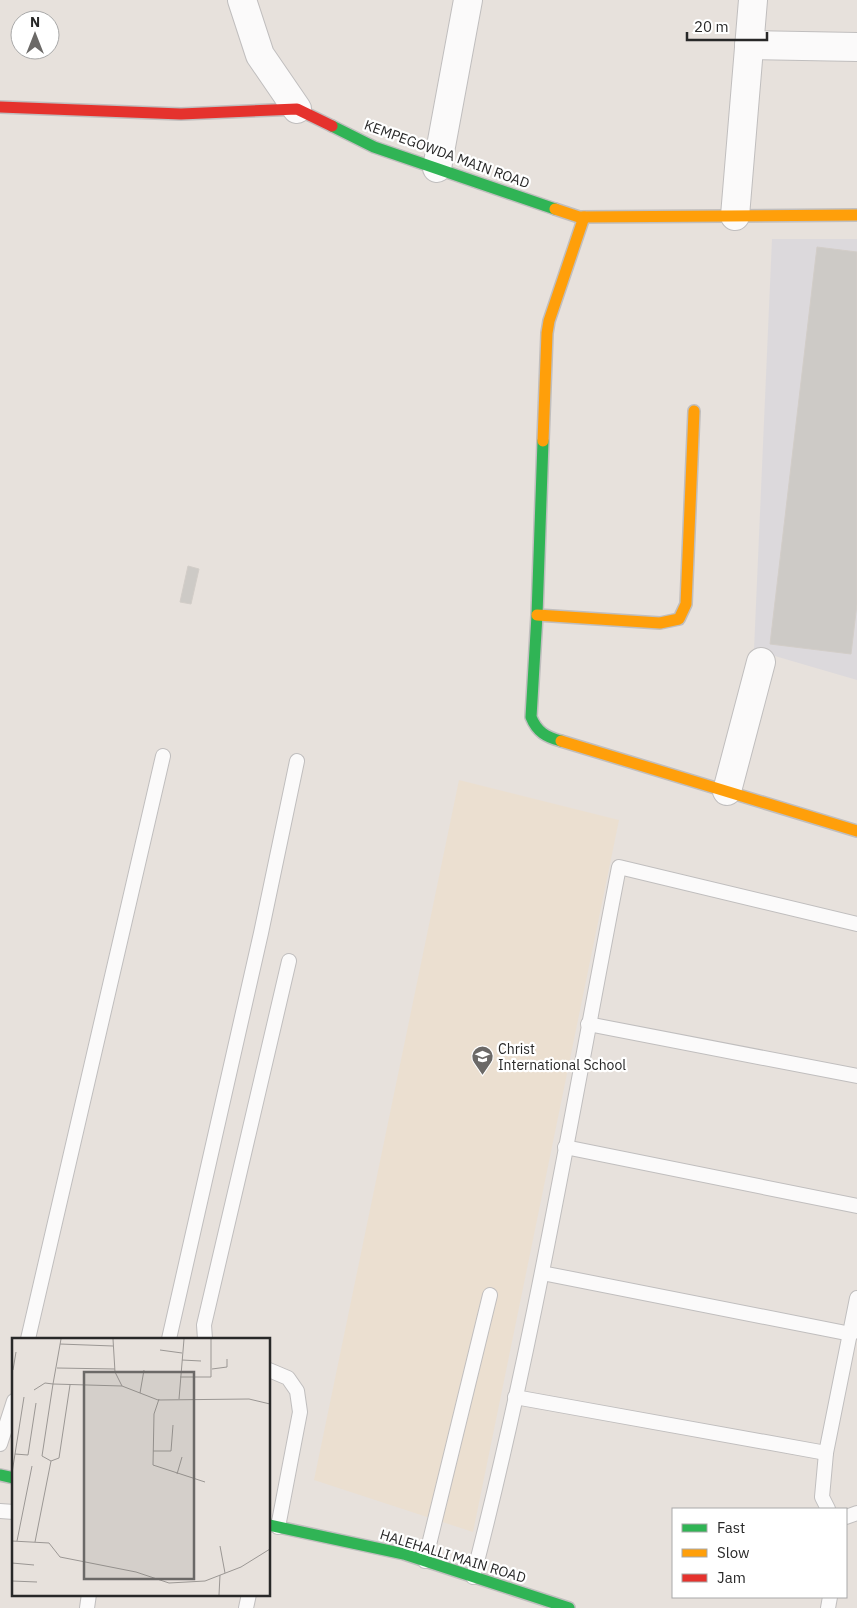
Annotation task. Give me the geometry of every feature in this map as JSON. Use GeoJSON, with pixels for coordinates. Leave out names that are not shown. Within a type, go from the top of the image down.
{"type":"FeatureCollection","features":[{"type":"Feature","properties":{"kind":"street"},"geometry":{"type":"LineString","coordinates":[[242,0],[260,55],[297,109]]}},
{"type":"Feature","properties":{"kind":"street"},"geometry":{"type":"LineString","coordinates":[[437,168],[468,0]]}},
{"type":"Feature","properties":{"kind":"street"},"geometry":{"type":"LineString","coordinates":[[735,216],[753,0]]}},
{"type":"Feature","properties":{"kind":"street"},"geometry":{"type":"LineString","coordinates":[[749,45],[857,48]]}},
{"type":"Feature","properties":{"kind":"street","name":"KEMPEGOWDA MAIN ROAD"},"geometry":{"type":"LineString","coordinates":[[0,107],[181,114],[297,109],[374,147],[579,217],[857,214]]}},
{"type":"Feature","properties":{"kind":"street"},"geometry":{"type":"LineString","coordinates":[[584,216],[549,321],[547,333],[537,615],[531,717],[534,725],[547,737],[857,831]]}},
{"type":"Feature","properties":{"kind":"street"},"geometry":{"type":"LineString","coordinates":[[537,615],[660,624],[680,619],[686,604],[694,411]]}},
{"type":"Feature","properties":{"kind":"street"},"geometry":{"type":"LineString","coordinates":[[727,791],[761,662]]}},
{"type":"Feature","properties":{"kind":"street","name":"HALEHALLI MAIN ROAD"},"geometry":{"type":"LineString","coordinates":[[274,1526],[404,1554],[569,1608]]}},
{"type":"Feature","properties":{"kind":"lane"},"geometry":{"type":"LineString","coordinates":[[28,1338],[163,756]]}},
{"type":"Feature","properties":{"kind":"lane"},"geometry":{"type":"LineString","coordinates":[[169,1338],[263,923],[297,761]]}},
{"type":"Feature","properties":{"kind":"lane"},"geometry":{"type":"LineString","coordinates":[[473,1576],[542,1273],[619,867],[857,924]]}},
{"type":"Feature","properties":{"kind":"lane"},"geometry":{"type":"LineString","coordinates":[[205,1338],[204,1325],[289,961]]}},
{"type":"Feature","properties":{"kind":"lane"},"geometry":{"type":"LineString","coordinates":[[588,1024],[857,1076]]}},
{"type":"Feature","properties":{"kind":"lane"},"geometry":{"type":"LineString","coordinates":[[565,1148],[857,1206]]}},
{"type":"Feature","properties":{"kind":"lane"},"geometry":{"type":"LineString","coordinates":[[542,1273],[851,1334]]}},
{"type":"Feature","properties":{"kind":"lane"},"geometry":{"type":"LineString","coordinates":[[425,1561],[490,1295]]}},
{"type":"Feature","properties":{"kind":"lane"},"geometry":{"type":"LineString","coordinates":[[828,1508],[822,1496],[826,1453],[857,1298]]}},
{"type":"Feature","properties":{"kind":"lane"},"geometry":{"type":"LineString","coordinates":[[270,1370],[288,1378],[296,1391],[300,1412],[274,1526]]}},
{"type":"Feature","properties":{"kind":"lane"},"geometry":{"type":"LineString","coordinates":[[515,1397],[826,1453]]}},
{"type":"Feature","properties":{"kind":"lane"},"geometry":{"type":"LineString","coordinates":[[0,1444],[12,1407]]}},
{"type":"Feature","properties":{"kind":"shaded area"},"geometry":{"type":"Polygon","coordinates":[[[772,239],[857,239],[857,680],[754,650],[772,239]]]}},
{"type":"Feature","properties":{"kind":"shaded area","name":"Christ International School"},"geometry":{"type":"Polygon","coordinates":[[[459,780],[619,820],[473,1532],[314,1480],[459,780]]]}},
{"type":"Feature","properties":{"kind":"building"},"geometry":{"type":"Polygon","coordinates":[[[817,247],[857,252],[857,604],[851,654],[770,644],[817,247]]]}},
{"type":"Feature","properties":{"kind":"building"},"geometry":{"type":"Polygon","coordinates":[[[188,566],[199,569],[191,604],[180,602],[188,566]]]}},
{"type":"Feature","properties":{"kind":"traffic: fast"},"geometry":{"type":"LineString","coordinates":[[332,126],[374,147],[555,209]]}},
{"type":"Feature","properties":{"kind":"traffic: fast"},"geometry":{"type":"LineString","coordinates":[[543,441],[537,615],[531,717],[536,727],[543,733],[561,741]]}},
{"type":"Feature","properties":{"kind":"traffic: fast"},"geometry":{"type":"LineString","coordinates":[[0,1475],[12,1478]]}},
{"type":"Feature","properties":{"kind":"traffic: fast"},"geometry":{"type":"LineString","coordinates":[[270,1525],[404,1554],[569,1608]]}},
{"type":"Feature","properties":{"kind":"traffic: slow"},"geometry":{"type":"LineString","coordinates":[[555,209],[579,217],[857,215]]}},
{"type":"Feature","properties":{"kind":"traffic: slow"},"geometry":{"type":"LineString","coordinates":[[543,441],[549,321],[584,217]]}},
{"type":"Feature","properties":{"kind":"traffic: slow"},"geometry":{"type":"LineString","coordinates":[[537,615],[660,623],[679,619],[686,604],[694,411]]}},
{"type":"Feature","properties":{"kind":"traffic: slow"},"geometry":{"type":"LineString","coordinates":[[561,741],[857,831]]}},
{"type":"Feature","properties":{"kind":"traffic: jam"},"geometry":{"type":"LineString","coordinates":[[0,107],[181,114],[297,109],[332,126]]}},
{"type":"Feature","properties":{"kind":"place","name":"Christ International School"},"geometry":{"type":"Point","coordinates":[482,1076]}}]}
